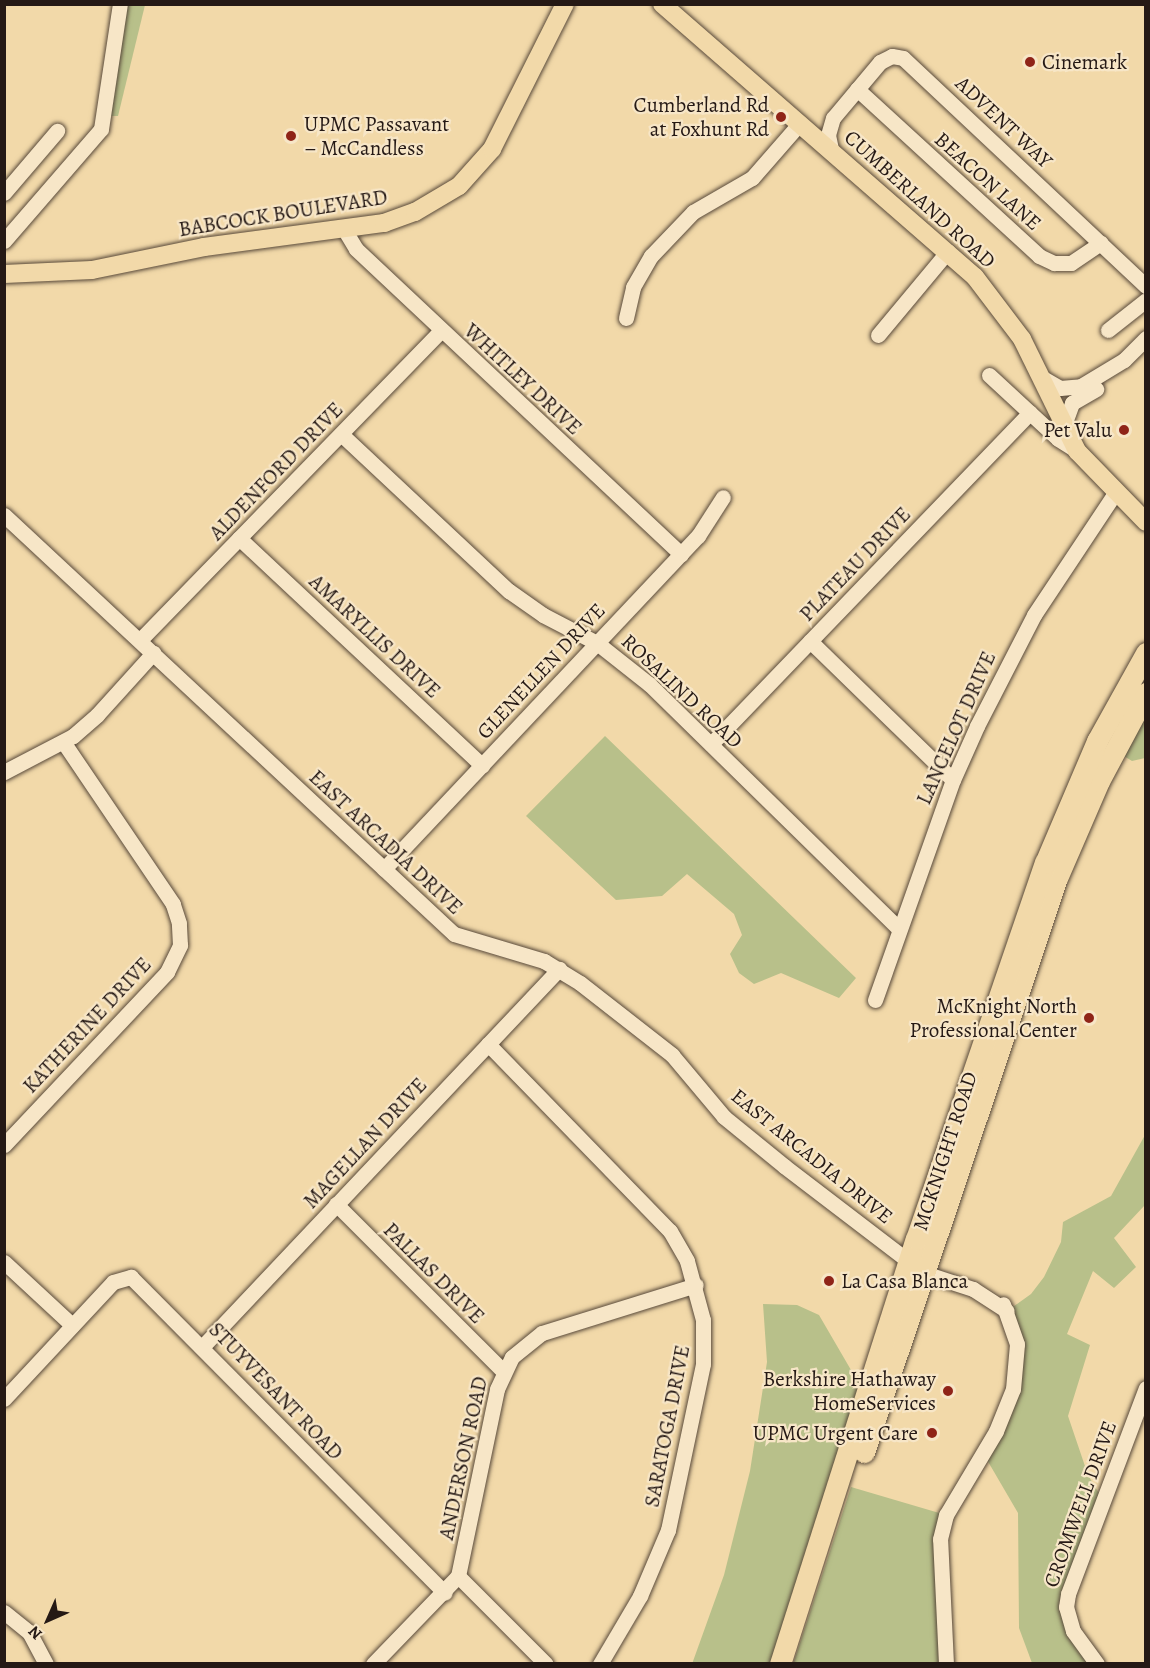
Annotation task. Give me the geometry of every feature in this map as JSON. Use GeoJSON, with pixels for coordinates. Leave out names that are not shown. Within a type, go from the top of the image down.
{"type":"FeatureCollection","features":[{"type":"Feature","properties":{"kind":"highway","name":"MCKNIGHT ROAD"},"geometry":{"type":"LineString","coordinates":[[793,1664],[920,1266],[971,1073],[1054,841],[1097,741],[1146,653]]}},
{"type":"Feature","properties":{"kind":"highway","name":"MCKNIGHT ROAD"},"geometry":{"type":"LineString","coordinates":[[780,1664],[1057,878],[1098,781],[1146,693]]}},
{"type":"Feature","properties":{"kind":"main road","name":"BABCOCK BOULEVARD"},"geometry":{"type":"LineString","coordinates":[[4,274],[75,272],[204,246],[384,223],[415,212],[445,196],[471,173],[501,134],[565,4]]}},
{"type":"Feature","properties":{"kind":"main road","name":"CUMBERLAND ROAD"},"geometry":{"type":"LineString","coordinates":[[662,4],[948,251],[1002,308],[1041,377],[1063,428],[1077,451],[1115,493],[1146,522]]}},
{"type":"Feature","properties":{"kind":"street"},"geometry":{"type":"LineString","coordinates":[[4,241],[101,129],[120,4]]}},
{"type":"Feature","properties":{"kind":"street","name":"ADVENT WAY"},"geometry":{"type":"LineString","coordinates":[[833,118],[856,89],[886,58],[903,58],[1146,286]]}},
{"type":"Feature","properties":{"kind":"street","name":"BEACON LANE"},"geometry":{"type":"LineString","coordinates":[[856,89],[1039,255],[1054,263],[1071,263],[1101,243]]}},
{"type":"Feature","properties":{"kind":"street"},"geometry":{"type":"LineString","coordinates":[[626,318],[633,287],[651,256],[693,212],[752,178],[803,125],[833,118],[828,135],[831,149]]}},
{"type":"Feature","properties":{"kind":"street"},"geometry":{"type":"LineString","coordinates":[[4,193],[57,131]]}},
{"type":"Feature","properties":{"kind":"street","name":"WHITLEY DRIVE"},"geometry":{"type":"LineString","coordinates":[[344,229],[356,249],[441,331],[681,554]]}},
{"type":"Feature","properties":{"kind":"street"},"geometry":{"type":"LineString","coordinates":[[878,335],[948,251]]}},
{"type":"Feature","properties":{"kind":"street"},"geometry":{"type":"LineString","coordinates":[[1108,330],[1146,300]]}},
{"type":"Feature","properties":{"kind":"street","name":"ALDENFORD DRIVE"},"geometry":{"type":"LineString","coordinates":[[140,640],[441,331]]}},
{"type":"Feature","properties":{"kind":"street"},"geometry":{"type":"LineString","coordinates":[[1041,377],[1054,387],[1070,389],[1090,383],[1124,360],[1146,338]]}},
{"type":"Feature","properties":{"kind":"street"},"geometry":{"type":"LineString","coordinates":[[1063,428],[1072,403],[1111,380],[1124,360]]}},
{"type":"Feature","properties":{"kind":"street"},"geometry":{"type":"LineString","coordinates":[[989,375],[1030,413],[1077,451]]}},
{"type":"Feature","properties":{"kind":"street","name":"PLATEAU DRIVE"},"geometry":{"type":"LineString","coordinates":[[711,744],[1030,413]]}},
{"type":"Feature","properties":{"kind":"street","name":"ROSALIND ROAD"},"geometry":{"type":"LineString","coordinates":[[341,434],[509,591],[543,615],[597,643],[649,684],[899,929]]}},
{"type":"Feature","properties":{"kind":"street","name":"LANCELOT DRIVE"},"geometry":{"type":"LineString","coordinates":[[875,1000],[953,780],[1034,615],[1115,493]]}},
{"type":"Feature","properties":{"kind":"street","name":"GLENELLEN DRIVE"},"geometry":{"type":"LineString","coordinates":[[384,869],[681,554],[714,517],[723,497]]}},
{"type":"Feature","properties":{"kind":"street","name":"EAST ARCADIA DRIVE"},"geometry":{"type":"LineString","coordinates":[[4,514],[459,937],[513,951],[559,969],[672,1055],[741,1132],[920,1266]]}},
{"type":"Feature","properties":{"kind":"street","name":"AMARYLLIS DRIVE"},"geometry":{"type":"LineString","coordinates":[[239,538],[482,765]]}},
{"type":"Feature","properties":{"kind":"street"},"geometry":{"type":"LineString","coordinates":[[810,641],[953,780]]}},
{"type":"Feature","properties":{"kind":"street"},"geometry":{"type":"LineString","coordinates":[[4,772],[64,743],[97,715],[153,653]]}},
{"type":"Feature","properties":{"kind":"street","name":"KATHERINE DRIVE"},"geometry":{"type":"LineString","coordinates":[[4,1145],[167,972],[180,945],[173,904],[64,743]]}},
{"type":"Feature","properties":{"kind":"street","name":"MAGELLAN DRIVE"},"geometry":{"type":"LineString","coordinates":[[202,1346],[559,969]]}},
{"type":"Feature","properties":{"kind":"street","name":"SARATOGA DRIVE"},"geometry":{"type":"LineString","coordinates":[[488,1044],[665,1226],[687,1261],[696,1285],[703,1320],[704,1364],[676,1499],[649,1578],[600,1664]]}},
{"type":"Feature","properties":{"kind":"street","name":"PALLAS DRIVE"},"geometry":{"type":"LineString","coordinates":[[336,1204],[503,1371]]}},
{"type":"Feature","properties":{"kind":"street"},"geometry":{"type":"LineString","coordinates":[[4,1262],[72,1325],[4,1399]]}},
{"type":"Feature","properties":{"kind":"street"},"geometry":{"type":"LineString","coordinates":[[920,1266],[966,1285],[1007,1311],[1017,1344],[1013,1389],[996,1431],[946,1515],[940,1539],[946,1664]]}},
{"type":"Feature","properties":{"kind":"street","name":"STUYVESANT ROAD"},"geometry":{"type":"LineString","coordinates":[[72,1325],[113,1282],[131,1277],[445,1593]]}},
{"type":"Feature","properties":{"kind":"street","name":"ANDERSON ROAD"},"geometry":{"type":"LineString","coordinates":[[373,1664],[445,1593],[458,1576],[503,1371],[518,1350],[542,1333],[696,1285]]}},
{"type":"Feature","properties":{"kind":"street","name":"CROMWELL DRIVE"},"geometry":{"type":"LineString","coordinates":[[1097,1664],[1072,1631],[1066,1607],[1068,1594],[1144,1398]]}},
{"type":"Feature","properties":{"kind":"street"},"geometry":{"type":"LineString","coordinates":[[458,1576],[546,1664]]}},
{"type":"Feature","properties":{"kind":"street"},"geometry":{"type":"LineString","coordinates":[[4,1612],[29,1632],[46,1664]]}},
{"type":"Feature","properties":{"kind":"green space"},"geometry":{"type":"Polygon","coordinates":[[[122,5],[145,5],[118,116],[108,116],[122,5]]]}},
{"type":"Feature","properties":{"kind":"green space"},"geometry":{"type":"Polygon","coordinates":[[[1145,693],[1145,758],[1132,761],[1114,750],[1145,693]]]}},
{"type":"Feature","properties":{"kind":"green space"},"geometry":{"type":"Polygon","coordinates":[[[605,736],[856,978],[839,998],[781,973],[754,984],[739,973],[730,954],[742,935],[734,914],[687,874],[662,896],[616,900],[526,816],[605,736]]]}},
{"type":"Feature","properties":{"kind":"green space"},"geometry":{"type":"Polygon","coordinates":[[[1145,1135],[1145,1205],[1114,1238],[1136,1267],[1114,1288],[1093,1271],[1067,1334],[1090,1345],[1068,1416],[1088,1475],[1103,1500],[1068,1594],[1089,1663],[1032,1663],[1019,1628],[1018,1513],[983,1453],[1015,1366],[1007,1311],[1031,1294],[1044,1277],[1061,1242],[1063,1222],[1111,1196],[1145,1135]]]}},
{"type":"Feature","properties":{"kind":"green space"},"geometry":{"type":"Polygon","coordinates":[[[763,1304],[797,1305],[819,1315],[851,1370],[869,1388],[780,1663],[692,1664],[724,1575],[750,1471],[767,1362],[763,1304]]]}},
{"type":"Feature","properties":{"kind":"green space"},"geometry":{"type":"Polygon","coordinates":[[[851,1487],[946,1515],[946,1663],[793,1664],[851,1487]]]}},
{"type":"Feature","properties":{"kind":"place","name":"Cinemark"},"geometry":{"type":"Point","coordinates":[1030,62]}},
{"type":"Feature","properties":{"kind":"place","name":"Cumberland Rd at Foxhunt Rd"},"geometry":{"type":"Point","coordinates":[781,117]}},
{"type":"Feature","properties":{"kind":"place","name":"UPMC Passavant – McCandless"},"geometry":{"type":"Point","coordinates":[291,136]}},
{"type":"Feature","properties":{"kind":"place","name":"Pet Valu"},"geometry":{"type":"Point","coordinates":[1124,430]}},
{"type":"Feature","properties":{"kind":"place","name":"McKnight North Professional Center"},"geometry":{"type":"Point","coordinates":[1089,1018]}},
{"type":"Feature","properties":{"kind":"place","name":"La Casa Blanca"},"geometry":{"type":"Point","coordinates":[829,1281]}},
{"type":"Feature","properties":{"kind":"place","name":"Berkshire Hathaway HomeServices"},"geometry":{"type":"Point","coordinates":[948,1391]}},
{"type":"Feature","properties":{"kind":"place","name":"UPMC Urgent Care"},"geometry":{"type":"Point","coordinates":[932,1433]}}]}
